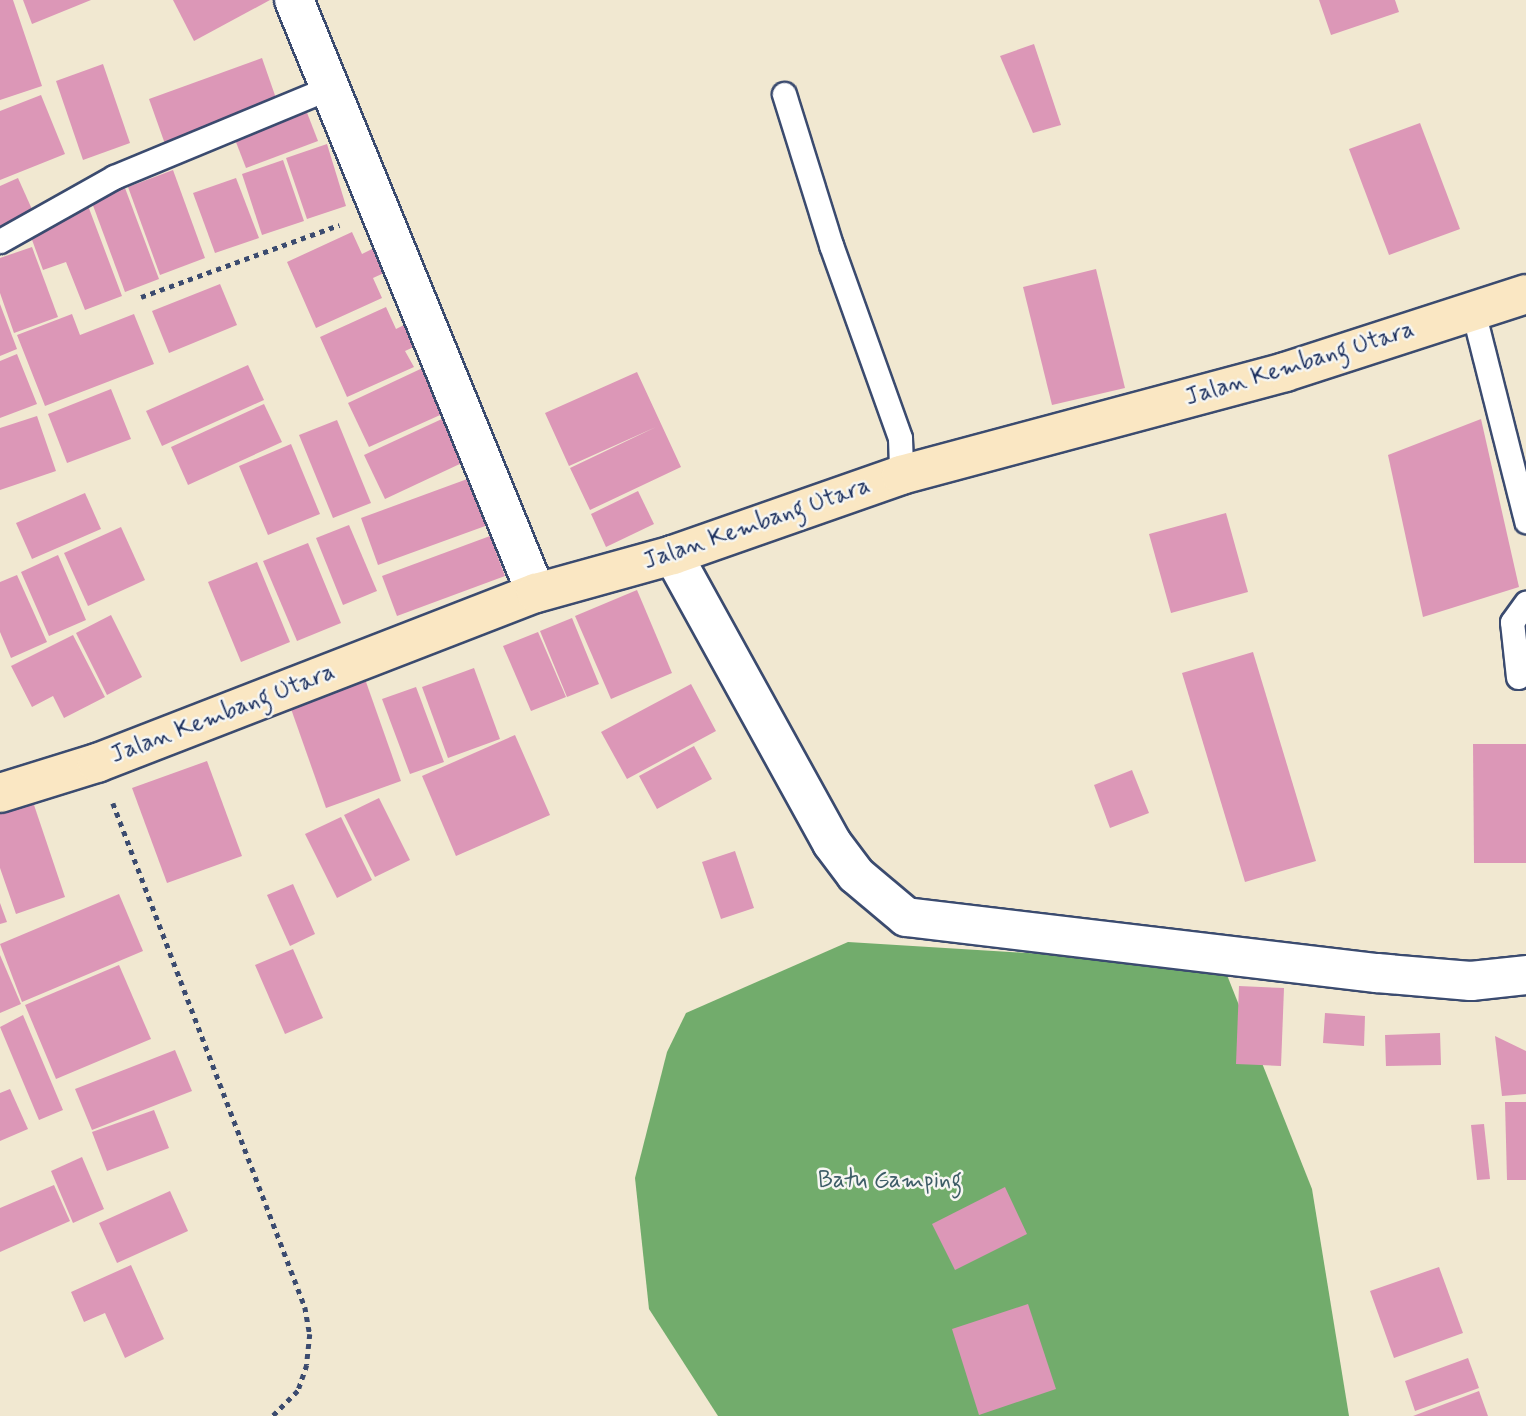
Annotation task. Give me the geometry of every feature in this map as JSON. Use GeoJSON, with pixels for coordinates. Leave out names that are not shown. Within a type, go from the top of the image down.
{"type":"FeatureCollection","features":[{"type":"Feature","properties":{"kind":"street"},"geometry":{"type":"LineString","coordinates":[[294,0],[383,211],[536,593]]}},
{"type":"Feature","properties":{"kind":"street","name":"Jalan Kembang Utara"},"geometry":{"type":"LineString","coordinates":[[0,793],[97,763],[536,593],[673,555],[901,475],[1285,372],[1526,294]]}},
{"type":"Feature","properties":{"kind":"street"},"geometry":{"type":"LineString","coordinates":[[673,555],[832,842],[856,875],[906,917],[1377,973],[1471,981],[1526,975]]}},
{"type":"Feature","properties":{"kind":"lane"},"geometry":{"type":"LineString","coordinates":[[0,241],[114,177],[331,87]]}},
{"type":"Feature","properties":{"kind":"lane"},"geometry":{"type":"LineString","coordinates":[[784,94],[831,245],[900,438],[901,475]]}},
{"type":"Feature","properties":{"kind":"lane"},"geometry":{"type":"LineString","coordinates":[[1473,311],[1526,521]]}},
{"type":"Feature","properties":{"kind":"lane"},"geometry":{"type":"LineString","coordinates":[[1518,677],[1512,622],[1526,604]]}},
{"type":"Feature","properties":{"kind":"path"},"geometry":{"type":"LineString","coordinates":[[141,297],[383,211]]}},
{"type":"Feature","properties":{"kind":"path"},"geometry":{"type":"LineString","coordinates":[[97,763],[305,1307],[310,1334],[307,1365],[298,1391],[273,1416]]}},
{"type":"Feature","properties":{"kind":"green space","name":"Batu Gamping"},"geometry":{"type":"Polygon","coordinates":[[[848,942],[1223,965],[1312,1189],[1349,1416],[718,1416],[649,1309],[635,1178],[667,1052],[686,1013],[848,942]]]}},
{"type":"Feature","properties":{"kind":"building"},"geometry":{"type":"Polygon","coordinates":[[[0,0],[13,0],[42,86],[0,100],[0,0]]]}},
{"type":"Feature","properties":{"kind":"building"},"geometry":{"type":"Polygon","coordinates":[[[23,0],[91,0],[32,24],[23,0]]]}},
{"type":"Feature","properties":{"kind":"building"},"geometry":{"type":"Polygon","coordinates":[[[173,0],[270,0],[194,41],[173,0]]]}},
{"type":"Feature","properties":{"kind":"building"},"geometry":{"type":"Polygon","coordinates":[[[1319,0],[1395,0],[1399,12],[1331,35],[1319,0]]]}},
{"type":"Feature","properties":{"kind":"building"},"geometry":{"type":"Polygon","coordinates":[[[1034,44],[1061,125],[1033,133],[1000,56],[1034,44]]]}},
{"type":"Feature","properties":{"kind":"building"},"geometry":{"type":"Polygon","coordinates":[[[262,58],[278,104],[165,144],[149,99],[262,58]]]}},
{"type":"Feature","properties":{"kind":"building"},"geometry":{"type":"Polygon","coordinates":[[[103,64],[130,143],[83,160],[56,81],[103,64]]]}},
{"type":"Feature","properties":{"kind":"building"},"geometry":{"type":"Polygon","coordinates":[[[41,95],[65,154],[0,180],[0,111],[41,95]]]}},
{"type":"Feature","properties":{"kind":"building"},"geometry":{"type":"Polygon","coordinates":[[[306,110],[318,141],[246,168],[234,137],[306,110]]]}},
{"type":"Feature","properties":{"kind":"building"},"geometry":{"type":"Polygon","coordinates":[[[1420,123],[1460,229],[1389,255],[1349,149],[1420,123]]]}},
{"type":"Feature","properties":{"kind":"building"},"geometry":{"type":"Polygon","coordinates":[[[327,144],[346,206],[307,219],[286,158],[327,144]]]}},
{"type":"Feature","properties":{"kind":"building"},"geometry":{"type":"Polygon","coordinates":[[[283,160],[304,221],[262,235],[242,174],[283,160]]]}},
{"type":"Feature","properties":{"kind":"building"},"geometry":{"type":"Polygon","coordinates":[[[173,170],[205,258],[160,275],[128,187],[173,170]]]}},
{"type":"Feature","properties":{"kind":"building"},"geometry":{"type":"Polygon","coordinates":[[[18,178],[35,216],[0,232],[0,186],[18,178]]]}},
{"type":"Feature","properties":{"kind":"building"},"geometry":{"type":"Polygon","coordinates":[[[236,178],[259,238],[215,253],[193,193],[236,178]]]}},
{"type":"Feature","properties":{"kind":"building"},"geometry":{"type":"Polygon","coordinates":[[[125,188],[159,279],[125,292],[91,200],[125,188]]]}},
{"type":"Feature","properties":{"kind":"building"},"geometry":{"type":"Polygon","coordinates":[[[87,203],[122,296],[85,310],[66,262],[43,270],[27,226],[87,203]]]}},
{"type":"Feature","properties":{"kind":"building"},"geometry":{"type":"Polygon","coordinates":[[[352,232],[362,254],[384,243],[395,268],[373,278],[382,298],[316,328],[287,262],[352,232]]]}},
{"type":"Feature","properties":{"kind":"building"},"geometry":{"type":"Polygon","coordinates":[[[32,247],[58,317],[14,333],[0,293],[0,258],[32,247]]]}},
{"type":"Feature","properties":{"kind":"building"},"geometry":{"type":"Polygon","coordinates":[[[1096,269],[1125,388],[1052,405],[1023,287],[1096,269]]]}},
{"type":"Feature","properties":{"kind":"building"},"geometry":{"type":"Polygon","coordinates":[[[220,284],[237,325],[169,353],[152,311],[220,284]]]}},
{"type":"Feature","properties":{"kind":"building"},"geometry":{"type":"Polygon","coordinates":[[[0,304],[17,349],[0,356],[0,304]]]}},
{"type":"Feature","properties":{"kind":"building"},"geometry":{"type":"Polygon","coordinates":[[[386,307],[396,329],[418,318],[429,340],[405,351],[414,367],[347,397],[320,337],[386,307]]]}},
{"type":"Feature","properties":{"kind":"building"},"geometry":{"type":"Polygon","coordinates":[[[72,314],[80,335],[134,314],[154,364],[45,406],[17,335],[72,314]]]}},
{"type":"Feature","properties":{"kind":"building"},"geometry":{"type":"Polygon","coordinates":[[[17,354],[37,404],[0,418],[0,361],[17,354]]]}},
{"type":"Feature","properties":{"kind":"building"},"geometry":{"type":"Polygon","coordinates":[[[248,365],[264,400],[162,446],[146,411],[248,365]]]}},
{"type":"Feature","properties":{"kind":"building"},"geometry":{"type":"Polygon","coordinates":[[[429,365],[449,411],[369,447],[348,403],[429,365]]]}},
{"type":"Feature","properties":{"kind":"building"},"geometry":{"type":"Polygon","coordinates":[[[637,372],[681,467],[590,510],[570,468],[656,427],[569,466],[545,413],[637,372]]]}},
{"type":"Feature","properties":{"kind":"building"},"geometry":{"type":"Polygon","coordinates":[[[111,389],[131,439],[67,463],[48,414],[111,389]]]}},
{"type":"Feature","properties":{"kind":"building"},"geometry":{"type":"Polygon","coordinates":[[[264,404],[282,442],[188,485],[171,447],[264,404]]]}},
{"type":"Feature","properties":{"kind":"building"},"geometry":{"type":"Polygon","coordinates":[[[37,416],[56,471],[0,490],[0,428],[37,416]]]}},
{"type":"Feature","properties":{"kind":"building"},"geometry":{"type":"Polygon","coordinates":[[[444,418],[464,462],[385,499],[364,455],[444,418]]]}},
{"type":"Feature","properties":{"kind":"building"},"geometry":{"type":"Polygon","coordinates":[[[1481,419],[1519,587],[1423,617],[1388,455],[1481,419]]]}},
{"type":"Feature","properties":{"kind":"building"},"geometry":{"type":"Polygon","coordinates":[[[337,420],[371,503],[333,518],[299,435],[337,420]]]}},
{"type":"Feature","properties":{"kind":"building"},"geometry":{"type":"Polygon","coordinates":[[[291,444],[320,514],[268,535],[239,466],[291,444]]]}},
{"type":"Feature","properties":{"kind":"building"},"geometry":{"type":"Polygon","coordinates":[[[470,478],[488,525],[378,565],[361,518],[470,478]]]}},
{"type":"Feature","properties":{"kind":"building"},"geometry":{"type":"Polygon","coordinates":[[[638,491],[654,524],[606,547],[591,514],[638,491]]]}},
{"type":"Feature","properties":{"kind":"building"},"geometry":{"type":"Polygon","coordinates":[[[85,493],[101,529],[32,559],[16,523],[85,493]]]}},
{"type":"Feature","properties":{"kind":"building"},"geometry":{"type":"Polygon","coordinates":[[[1226,513],[1248,592],[1171,613],[1149,534],[1226,513]]]}},
{"type":"Feature","properties":{"kind":"building"},"geometry":{"type":"Polygon","coordinates":[[[349,525],[377,591],[343,605],[316,538],[349,525]]]}},
{"type":"Feature","properties":{"kind":"building"},"geometry":{"type":"Polygon","coordinates":[[[121,527],[145,580],[88,606],[64,553],[121,527]]]}},
{"type":"Feature","properties":{"kind":"building"},"geometry":{"type":"Polygon","coordinates":[[[490,536],[505,576],[397,616],[382,576],[490,536]]]}},
{"type":"Feature","properties":{"kind":"building"},"geometry":{"type":"Polygon","coordinates":[[[308,543],[341,623],[297,641],[263,561],[308,543]]]}},
{"type":"Feature","properties":{"kind":"building"},"geometry":{"type":"Polygon","coordinates":[[[58,555],[86,620],[49,636],[21,572],[58,555]]]}},
{"type":"Feature","properties":{"kind":"building"},"geometry":{"type":"Polygon","coordinates":[[[257,562],[290,642],[241,662],[208,582],[257,562]]]}},
{"type":"Feature","properties":{"kind":"building"},"geometry":{"type":"Polygon","coordinates":[[[17,575],[47,642],[11,658],[0,632],[0,582],[17,575]]]}},
{"type":"Feature","properties":{"kind":"building"},"geometry":{"type":"Polygon","coordinates":[[[637,590],[672,673],[611,699],[575,616],[637,590]]]}},
{"type":"Feature","properties":{"kind":"building"},"geometry":{"type":"Polygon","coordinates":[[[111,615],[142,677],[107,695],[76,633],[111,615]]]}},
{"type":"Feature","properties":{"kind":"building"},"geometry":{"type":"Polygon","coordinates":[[[572,618],[599,684],[567,697],[540,631],[572,618]]]}},
{"type":"Feature","properties":{"kind":"building"},"geometry":{"type":"Polygon","coordinates":[[[538,632],[566,697],[531,711],[503,646],[538,632]]]}},
{"type":"Feature","properties":{"kind":"building"},"geometry":{"type":"Polygon","coordinates":[[[73,635],[105,697],[64,718],[53,696],[32,707],[11,666],[73,635]]]}},
{"type":"Feature","properties":{"kind":"building"},"geometry":{"type":"Polygon","coordinates":[[[1253,652],[1316,861],[1245,882],[1182,673],[1253,652]]]}},
{"type":"Feature","properties":{"kind":"building"},"geometry":{"type":"Polygon","coordinates":[[[474,668],[500,739],[448,758],[422,687],[474,668]]]}},
{"type":"Feature","properties":{"kind":"building"},"geometry":{"type":"Polygon","coordinates":[[[365,679],[401,781],[326,808],[290,706],[365,679]]]}},
{"type":"Feature","properties":{"kind":"building"},"geometry":{"type":"Polygon","coordinates":[[[691,684],[716,731],[627,779],[601,732],[691,684]]]}},
{"type":"Feature","properties":{"kind":"building"},"geometry":{"type":"Polygon","coordinates":[[[416,687],[444,762],[410,774],[382,699],[416,687]]]}},
{"type":"Feature","properties":{"kind":"building"},"geometry":{"type":"Polygon","coordinates":[[[515,735],[550,815],[456,856],[422,776],[515,735]]]}},
{"type":"Feature","properties":{"kind":"building"},"geometry":{"type":"Polygon","coordinates":[[[1473,744],[1526,744],[1526,863],[1474,863],[1473,744]]]}},
{"type":"Feature","properties":{"kind":"building"},"geometry":{"type":"Polygon","coordinates":[[[694,746],[712,779],[657,809],[639,776],[694,746]]]}},
{"type":"Feature","properties":{"kind":"building"},"geometry":{"type":"Polygon","coordinates":[[[207,761],[242,856],[167,883],[132,788],[207,761]]]}},
{"type":"Feature","properties":{"kind":"building"},"geometry":{"type":"Polygon","coordinates":[[[1132,770],[1149,813],[1110,828],[1094,785],[1132,770]]]}},
{"type":"Feature","properties":{"kind":"building"},"geometry":{"type":"Polygon","coordinates":[[[379,798],[410,860],[375,877],[344,815],[379,798]]]}},
{"type":"Feature","properties":{"kind":"building"},"geometry":{"type":"Polygon","coordinates":[[[33,802],[65,897],[16,914],[0,868],[0,813],[33,802]]]}},
{"type":"Feature","properties":{"kind":"building"},"geometry":{"type":"Polygon","coordinates":[[[341,817],[372,880],[337,898],[305,834],[341,817]]]}},
{"type":"Feature","properties":{"kind":"building"},"geometry":{"type":"Polygon","coordinates":[[[735,851],[754,908],[721,919],[702,862],[735,851]]]}},
{"type":"Feature","properties":{"kind":"building"},"geometry":{"type":"Polygon","coordinates":[[[293,884],[315,934],[290,946],[267,895],[293,884]]]}},
{"type":"Feature","properties":{"kind":"building"},"geometry":{"type":"Polygon","coordinates":[[[119,894],[143,951],[22,1002],[0,944],[119,894]]]}},
{"type":"Feature","properties":{"kind":"building"},"geometry":{"type":"Polygon","coordinates":[[[0,903],[7,922],[0,924],[0,903]]]}},
{"type":"Feature","properties":{"kind":"building"},"geometry":{"type":"Polygon","coordinates":[[[293,949],[323,1018],[285,1034],[255,965],[293,949]]]}},
{"type":"Feature","properties":{"kind":"building"},"geometry":{"type":"Polygon","coordinates":[[[0,955],[21,1004],[0,1013],[0,955]]]}},
{"type":"Feature","properties":{"kind":"building"},"geometry":{"type":"Polygon","coordinates":[[[119,965],[151,1039],[56,1079],[25,1005],[119,965]]]}},
{"type":"Feature","properties":{"kind":"building"},"geometry":{"type":"Polygon","coordinates":[[[1239,986],[1284,988],[1281,1066],[1236,1064],[1239,986]]]}},
{"type":"Feature","properties":{"kind":"building"},"geometry":{"type":"Polygon","coordinates":[[[1325,1013],[1365,1016],[1364,1046],[1323,1043],[1325,1013]]]}},
{"type":"Feature","properties":{"kind":"building"},"geometry":{"type":"Polygon","coordinates":[[[23,1015],[63,1110],[39,1120],[0,1027],[23,1015]]]}},
{"type":"Feature","properties":{"kind":"building"},"geometry":{"type":"Polygon","coordinates":[[[1440,1033],[1441,1065],[1386,1066],[1385,1035],[1440,1033]]]}},
{"type":"Feature","properties":{"kind":"building"},"geometry":{"type":"Polygon","coordinates":[[[1495,1036],[1526,1051],[1526,1094],[1502,1096],[1495,1036]]]}},
{"type":"Feature","properties":{"kind":"building"},"geometry":{"type":"Polygon","coordinates":[[[175,1050],[192,1091],[92,1130],[75,1089],[175,1050]]]}},
{"type":"Feature","properties":{"kind":"building"},"geometry":{"type":"Polygon","coordinates":[[[10,1089],[28,1129],[0,1141],[0,1093],[10,1089]]]}},
{"type":"Feature","properties":{"kind":"building"},"geometry":{"type":"Polygon","coordinates":[[[1505,1102],[1526,1102],[1526,1180],[1507,1180],[1505,1102]]]}},
{"type":"Feature","properties":{"kind":"building"},"geometry":{"type":"Polygon","coordinates":[[[154,1110],[169,1148],[107,1171],[92,1132],[154,1110]]]}},
{"type":"Feature","properties":{"kind":"building"},"geometry":{"type":"Polygon","coordinates":[[[1484,1124],[1490,1179],[1477,1180],[1471,1125],[1484,1124]]]}},
{"type":"Feature","properties":{"kind":"building"},"geometry":{"type":"Polygon","coordinates":[[[82,1157],[104,1209],[73,1223],[51,1171],[82,1157]]]}},
{"type":"Feature","properties":{"kind":"building"},"geometry":{"type":"Polygon","coordinates":[[[54,1185],[70,1221],[0,1252],[0,1208],[54,1185]]]}},
{"type":"Feature","properties":{"kind":"building"},"geometry":{"type":"Polygon","coordinates":[[[1005,1187],[1027,1234],[955,1270],[932,1224],[1005,1187]]]}},
{"type":"Feature","properties":{"kind":"building"},"geometry":{"type":"Polygon","coordinates":[[[170,1191],[188,1231],[117,1263],[99,1223],[170,1191]]]}},
{"type":"Feature","properties":{"kind":"building"},"geometry":{"type":"Polygon","coordinates":[[[131,1265],[164,1339],[125,1358],[105,1313],[84,1322],[71,1292],[131,1265]]]}},
{"type":"Feature","properties":{"kind":"building"},"geometry":{"type":"Polygon","coordinates":[[[1439,1267],[1463,1333],[1394,1358],[1370,1291],[1439,1267]]]}},
{"type":"Feature","properties":{"kind":"building"},"geometry":{"type":"Polygon","coordinates":[[[1028,1304],[1056,1389],[979,1415],[952,1329],[1028,1304]]]}},
{"type":"Feature","properties":{"kind":"building"},"geometry":{"type":"Polygon","coordinates":[[[1468,1358],[1479,1388],[1415,1411],[1405,1381],[1468,1358]]]}},
{"type":"Feature","properties":{"kind":"building"},"geometry":{"type":"Polygon","coordinates":[[[1479,1391],[1488,1416],[1413,1416],[1479,1391]]]}}]}
